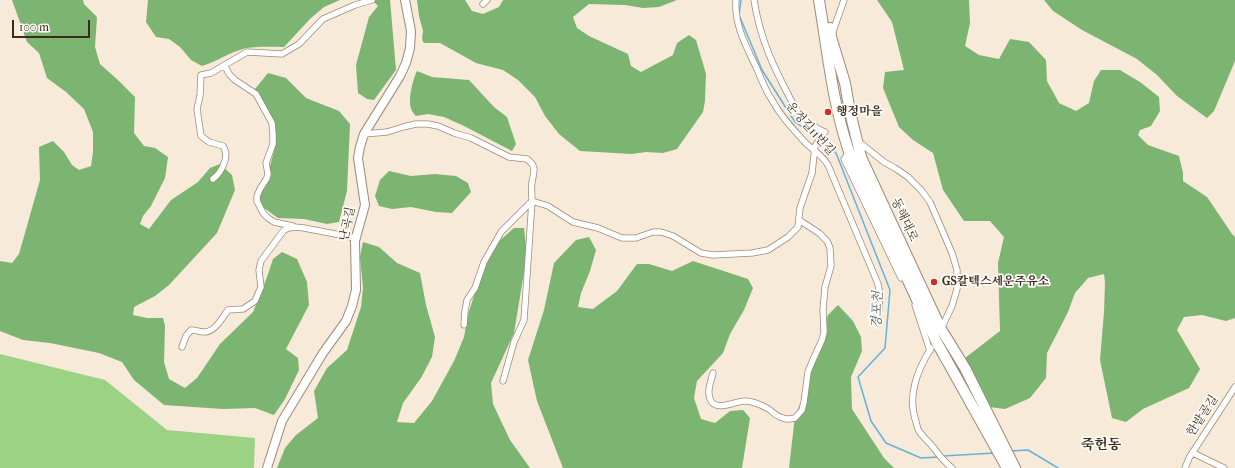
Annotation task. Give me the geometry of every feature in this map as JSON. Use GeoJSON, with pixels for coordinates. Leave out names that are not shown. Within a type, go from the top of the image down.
{"type":"FeatureCollection","features":[{"type":"Feature","properties":{"kind":"highway","name":"동해대로"},"geometry":{"type":"LineString","coordinates":[[819,0],[837,111],[849,152],[936,340],[989,434],[1010,466]]}},
{"type":"Feature","properties":{"kind":"highway","name":"동해대로"},"geometry":{"type":"LineString","coordinates":[[825,0],[832,37],[845,83],[850,112],[861,157],[941,329],[965,368],[999,437],[1010,466]]}},
{"type":"Feature","properties":{"kind":"street"},"geometry":{"type":"LineString","coordinates":[[213,178],[221,170],[224,164],[225,149],[221,145],[208,142],[202,136],[197,109],[200,96],[201,75],[211,73],[225,66],[247,52],[282,54],[299,44],[323,19],[355,5],[372,0]]}},
{"type":"Feature","properties":{"kind":"street","name":"난곡길"},"geometry":{"type":"LineString","coordinates":[[267,468],[282,421],[323,353],[346,321],[352,306],[356,290],[355,241],[365,205],[358,158],[364,134],[400,76],[406,63],[410,48],[411,32],[405,0]]}},
{"type":"Feature","properties":{"kind":"street","name":"운정길11번길"},"geometry":{"type":"LineString","coordinates":[[736,0],[736,18],[740,33],[771,100],[782,116],[804,142],[814,149],[828,165],[878,284],[880,295],[878,319]]}},
{"type":"Feature","properties":{"kind":"street"},"geometry":{"type":"LineString","coordinates":[[532,201],[548,206],[573,222],[598,228],[622,238],[636,238],[653,232],[661,232],[673,236],[701,252],[713,255],[752,253],[768,250],[794,232],[798,227],[800,208],[812,173],[814,149],[824,131],[817,128],[804,118],[789,97],[765,47],[756,16],[754,0]]}},
{"type":"Feature","properties":{"kind":"street"},"geometry":{"type":"LineString","coordinates":[[832,37],[844,0]]}},
{"type":"Feature","properties":{"kind":"street"},"geometry":{"type":"LineString","coordinates":[[225,66],[229,74],[235,80],[256,94],[272,123],[273,144],[266,163],[268,174],[257,196],[257,201],[268,218],[274,222],[295,227],[356,238]]}},
{"type":"Feature","properties":{"kind":"street"},"geometry":{"type":"LineString","coordinates":[[364,134],[387,132],[403,126],[428,124],[471,138],[509,157],[527,159],[534,167],[535,171],[532,182],[524,320],[514,342],[503,381]]}},
{"type":"Feature","properties":{"kind":"street"},"geometry":{"type":"LineString","coordinates":[[857,140],[866,149],[908,177],[930,202],[952,253],[957,270],[957,289],[952,306],[941,329]]}},
{"type":"Feature","properties":{"kind":"street"},"geometry":{"type":"LineString","coordinates":[[849,152],[844,159],[914,303],[930,351]]}},
{"type":"Feature","properties":{"kind":"street"},"geometry":{"type":"LineString","coordinates":[[464,325],[467,300],[475,288],[484,262],[496,240],[501,232],[532,201]]}},
{"type":"Feature","properties":{"kind":"street"},"geometry":{"type":"LineString","coordinates":[[713,373],[709,385],[709,395],[711,401],[715,404],[720,406],[746,401],[766,408],[780,418],[784,419],[795,418],[800,414],[804,402],[808,372],[823,336],[825,287],[831,266],[830,248],[827,242],[819,233],[799,220]]}},
{"type":"Feature","properties":{"kind":"street"},"geometry":{"type":"LineString","coordinates":[[182,347],[186,336],[191,330],[202,332],[209,331],[214,328],[228,310],[243,309],[255,301],[261,287],[259,270],[261,261],[284,230],[295,227]]}},
{"type":"Feature","properties":{"kind":"street"},"geometry":{"type":"LineString","coordinates":[[936,340],[922,364],[914,382],[912,400],[913,415],[918,430],[943,461],[952,468]]}},
{"type":"Feature","properties":{"kind":"street","name":"한밭골길"},"geometry":{"type":"LineString","coordinates":[[1185,468],[1191,455],[1235,387]]}},
{"type":"Feature","properties":{"kind":"street"},"geometry":{"type":"LineString","coordinates":[[1191,455],[1224,468]]}},
{"type":"Feature","properties":{"kind":"green space"},"geometry":{"type":"Polygon","coordinates":[[[12,0],[83,0],[84,4],[97,17],[95,47],[100,64],[135,97],[134,133],[144,146],[155,148],[168,157],[165,178],[140,224],[149,229],[171,200],[198,182],[210,168],[220,164],[232,175],[235,190],[217,233],[169,285],[155,296],[134,307],[133,315],[147,318],[163,318],[165,326],[164,362],[169,379],[185,388],[197,378],[220,344],[253,312],[273,259],[282,252],[297,259],[307,282],[309,305],[286,349],[298,358],[299,370],[285,399],[274,415],[255,408],[223,409],[164,405],[134,380],[122,362],[99,353],[50,343],[23,340],[0,331],[0,261],[12,263],[19,254],[40,180],[39,147],[53,141],[64,152],[72,165],[79,170],[91,166],[93,152],[93,132],[84,109],[66,92],[47,78],[39,53],[27,42],[12,0]]]}},
{"type":"Feature","properties":{"kind":"green space"},"geometry":{"type":"Polygon","coordinates":[[[148,0],[340,0],[324,7],[310,19],[284,47],[247,48],[202,66],[191,60],[180,47],[169,39],[156,37],[146,22],[148,0]]]}},
{"type":"Feature","properties":{"kind":"green space"},"geometry":{"type":"Polygon","coordinates":[[[372,0],[390,0],[396,70],[374,100],[367,99],[358,93],[356,65],[369,17],[378,6],[372,0]]]}},
{"type":"Feature","properties":{"kind":"green space"},"geometry":{"type":"Polygon","coordinates":[[[417,0],[465,0],[472,11],[483,14],[499,7],[503,0],[677,0],[659,7],[643,8],[625,5],[589,4],[573,17],[577,28],[589,36],[628,54],[631,66],[641,72],[673,55],[677,43],[689,35],[696,40],[706,74],[703,112],[677,149],[663,153],[646,152],[632,154],[580,151],[559,134],[545,116],[535,97],[518,80],[503,70],[476,63],[440,43],[423,42],[423,31],[417,0]]]}},
{"type":"Feature","properties":{"kind":"green space"},"geometry":{"type":"Polygon","coordinates":[[[877,0],[969,0],[970,23],[965,46],[979,55],[999,59],[1010,39],[1029,42],[1046,60],[1047,81],[1059,103],[1076,111],[1089,103],[1094,81],[1101,70],[1120,70],[1140,82],[1159,97],[1160,111],[1151,126],[1140,130],[1138,135],[1148,145],[1179,156],[1183,173],[1183,181],[1207,197],[1235,237],[1235,318],[1226,321],[1202,315],[1184,317],[1177,330],[1200,369],[1189,388],[1143,409],[1126,422],[1112,418],[1100,360],[1104,312],[1104,274],[1088,278],[1075,293],[1068,312],[1047,353],[1046,378],[1030,398],[1005,409],[989,407],[965,358],[1000,331],[998,263],[1004,237],[990,221],[964,221],[943,190],[933,153],[913,140],[899,127],[883,88],[885,72],[904,70],[892,22],[877,0]]]}},
{"type":"Feature","properties":{"kind":"green space"},"geometry":{"type":"Polygon","coordinates":[[[1044,0],[1235,0],[1235,61],[1214,111],[1207,118],[1177,96],[1157,75],[1137,59],[1082,30],[1053,11],[1044,0]]]}},
{"type":"Feature","properties":{"kind":"green space"},"geometry":{"type":"Polygon","coordinates":[[[417,71],[432,77],[469,80],[494,107],[507,117],[516,144],[512,151],[444,117],[428,114],[416,116],[411,109],[410,100],[417,71]]]}},
{"type":"Feature","properties":{"kind":"green space"},"geometry":{"type":"Polygon","coordinates":[[[268,73],[286,78],[306,98],[339,111],[350,124],[347,191],[339,222],[327,224],[304,219],[278,218],[257,203],[269,170],[276,143],[269,116],[257,97],[255,89],[268,73]]]}},
{"type":"Feature","properties":{"kind":"green space"},"geometry":{"type":"Polygon","coordinates":[[[389,171],[411,176],[435,174],[456,176],[468,183],[471,192],[452,213],[436,212],[411,207],[392,209],[379,206],[375,196],[380,180],[389,171]]]}},
{"type":"Feature","properties":{"kind":"green space"},"geometry":{"type":"Polygon","coordinates":[[[514,228],[524,228],[527,254],[514,333],[491,383],[493,404],[510,440],[530,468],[277,468],[285,448],[296,435],[318,418],[314,391],[327,368],[347,350],[361,307],[363,288],[360,257],[363,242],[379,247],[397,263],[420,273],[426,305],[435,337],[432,357],[421,378],[403,403],[397,422],[414,423],[432,401],[454,361],[464,337],[469,311],[486,260],[498,242],[514,228]]]}},
{"type":"Feature","properties":{"kind":"green space"},"geometry":{"type":"Polygon","coordinates":[[[589,237],[596,250],[590,271],[581,293],[578,307],[593,309],[617,291],[637,264],[649,264],[672,271],[693,261],[748,279],[753,288],[744,310],[730,334],[723,353],[697,381],[694,398],[701,419],[715,423],[730,411],[743,410],[750,418],[742,468],[563,468],[537,401],[528,360],[544,310],[554,263],[576,240],[589,237]]]}},
{"type":"Feature","properties":{"kind":"green space"},"geometry":{"type":"Polygon","coordinates":[[[838,305],[853,321],[861,337],[862,351],[851,377],[852,409],[884,458],[894,468],[789,468],[795,416],[807,388],[813,362],[822,339],[828,315],[838,305]]]}},
{"type":"Feature","properties":{"kind":"green space"},"geometry":{"type":"Polygon","coordinates":[[[0,354],[105,380],[167,430],[255,438],[254,468],[0,468],[0,354]]]}},
{"type":"Feature","properties":{"kind":"waterway","name":"경포천"},"geometry":{"type":"LineString","coordinates":[[741,0],[739,15],[762,70],[795,122],[818,138]]}},
{"type":"Feature","properties":{"kind":"waterway","name":"경포천"},"geometry":{"type":"LineString","coordinates":[[821,141],[836,153],[890,290],[885,348],[858,377],[871,421],[886,443],[921,458],[939,457]]}},
{"type":"Feature","properties":{"kind":"waterway","name":"경포천"},"geometry":{"type":"LineString","coordinates":[[1011,451],[1028,450],[1058,468]]}},
{"type":"Feature","properties":{"kind":"waterway","name":"경포천"},"geometry":{"type":"LineString","coordinates":[[943,456],[995,453]]}},
{"type":"Feature","properties":{"kind":"place","name":"행정마을"},"geometry":{"type":"Point","coordinates":[828,112]}},
{"type":"Feature","properties":{"kind":"place","name":"GS칼텍스세운주유소"},"geometry":{"type":"Point","coordinates":[934,282]}},
{"type":"Feature","properties":{"kind":"district","name":"죽헌동"},"geometry":{"type":"Point","coordinates":[1101,446]}}]}
